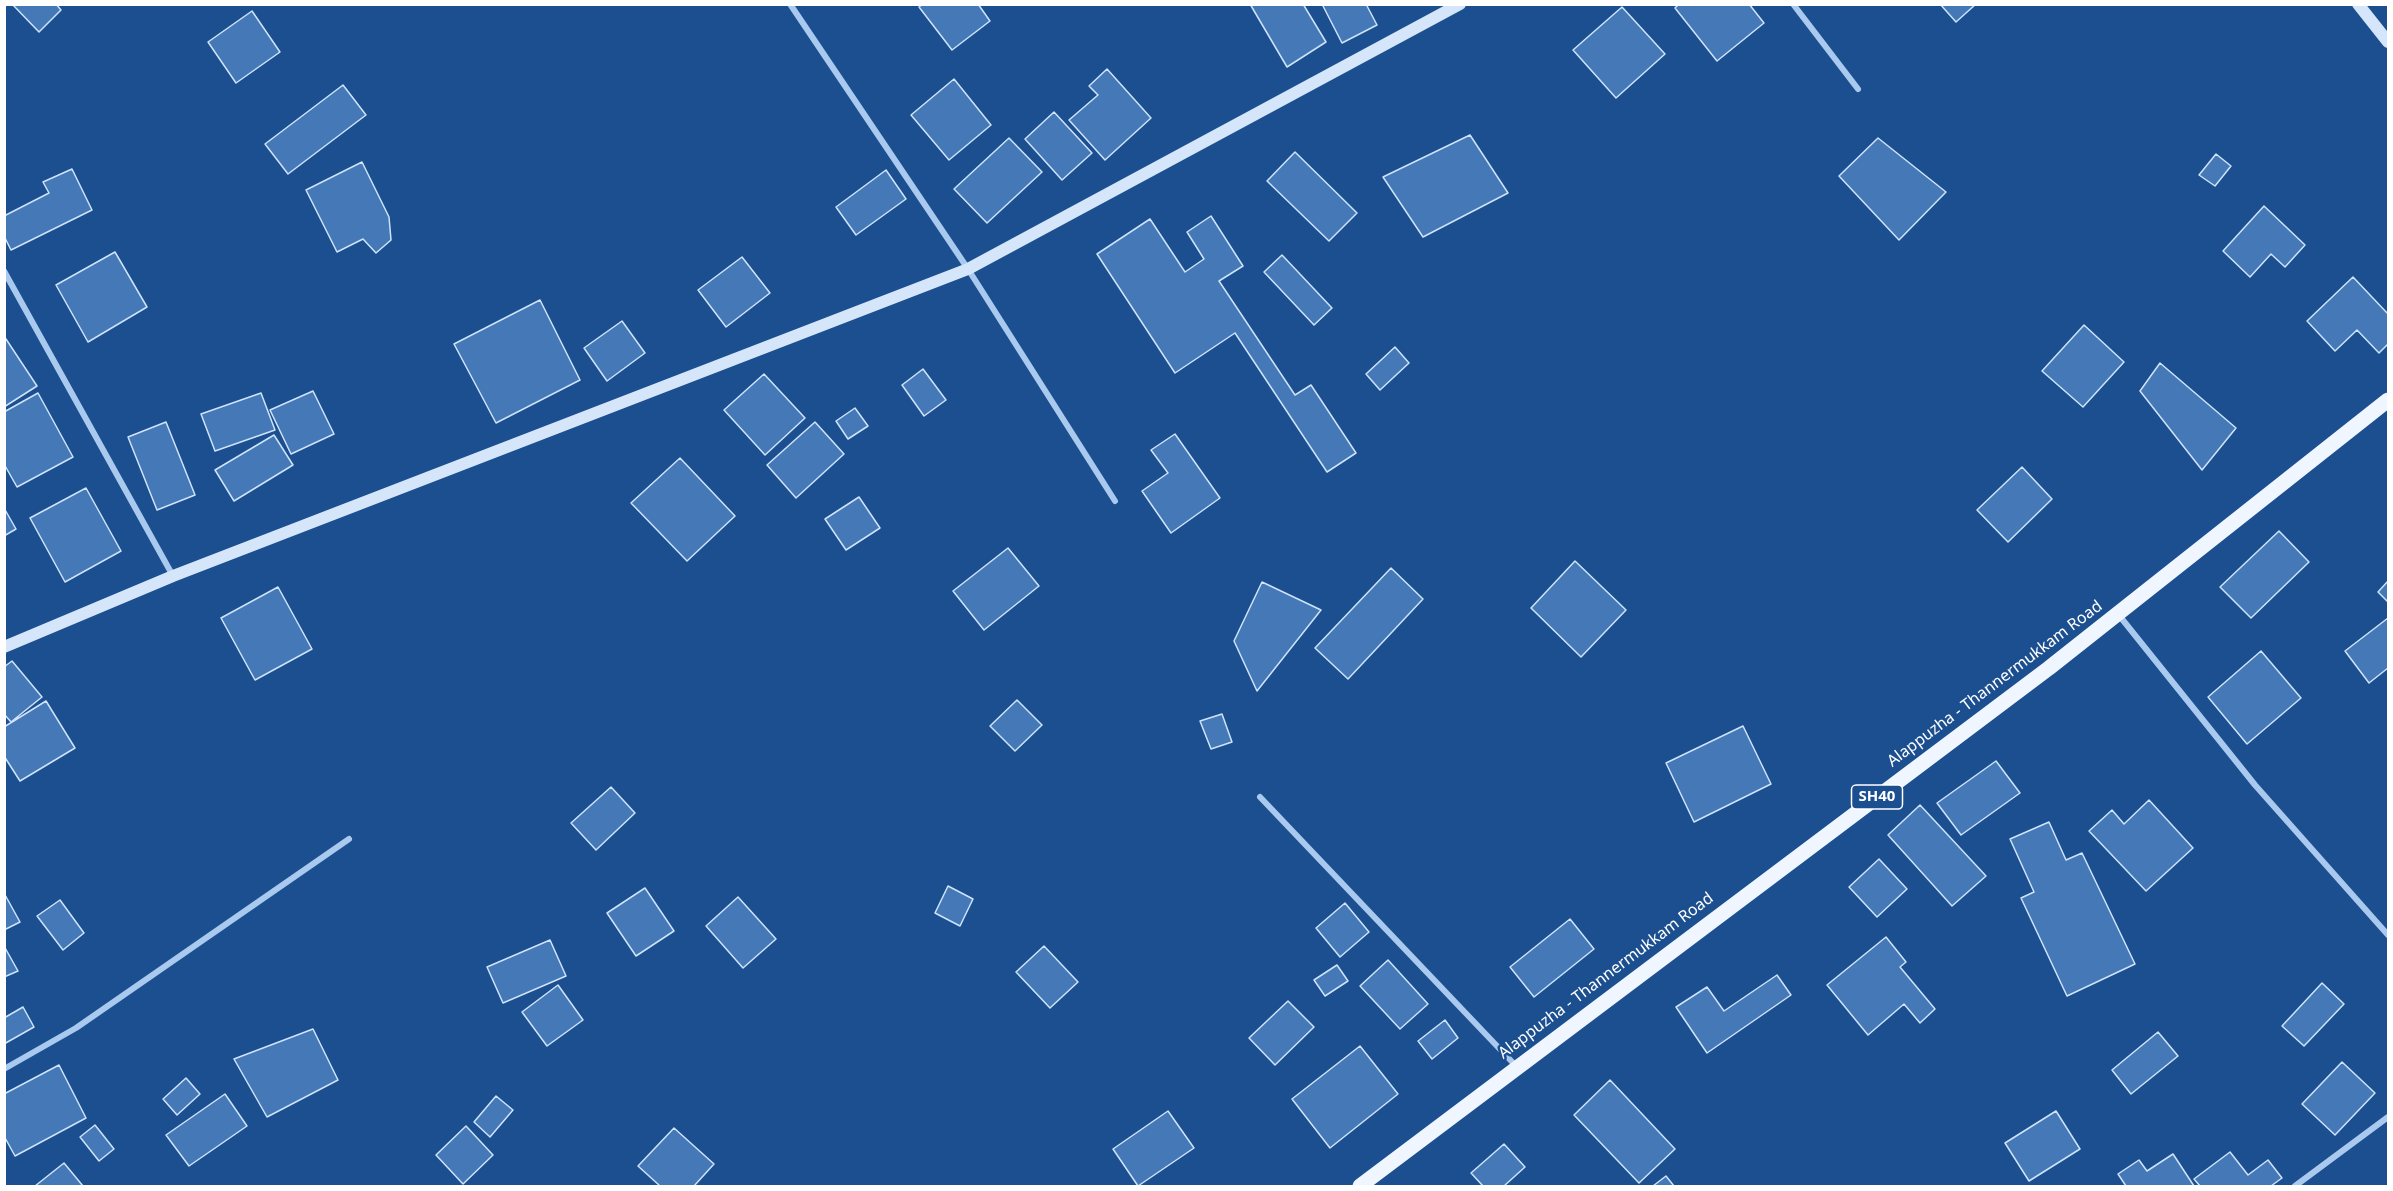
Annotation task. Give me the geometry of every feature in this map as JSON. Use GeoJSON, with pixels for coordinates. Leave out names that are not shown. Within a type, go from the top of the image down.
{"type":"FeatureCollection","features":[{"type":"Feature","properties":{"kind":"main road"},"geometry":{"type":"LineString","coordinates":[[4,647],[173,576],[968,269],[1460,4]]}},
{"type":"Feature","properties":{"kind":"main road"},"geometry":{"type":"LineString","coordinates":[[2358,4],[2388,42]]}},
{"type":"Feature","properties":{"kind":"main road","name":"Alappuzha - Thannermukkam Road"},"geometry":{"type":"LineString","coordinates":[[1367,1184],[1516,1066],[2118,614],[2388,400]]}},
{"type":"Feature","properties":{"kind":"street"},"geometry":{"type":"LineString","coordinates":[[790,4],[968,269],[1115,501]]}},
{"type":"Feature","properties":{"kind":"street"},"geometry":{"type":"LineString","coordinates":[[1793,4],[1858,90]]}},
{"type":"Feature","properties":{"kind":"street"},"geometry":{"type":"LineString","coordinates":[[4,272],[173,576]]}},
{"type":"Feature","properties":{"kind":"street"},"geometry":{"type":"LineString","coordinates":[[2118,614],[2255,785],[2388,935]]}},
{"type":"Feature","properties":{"kind":"street"},"geometry":{"type":"LineString","coordinates":[[1260,797],[1516,1066]]}},
{"type":"Feature","properties":{"kind":"street"},"geometry":{"type":"LineString","coordinates":[[4,1069],[76,1028],[349,839]]}},
{"type":"Feature","properties":{"kind":"street"},"geometry":{"type":"LineString","coordinates":[[2295,1186],[2388,1117]]}},
{"type":"Feature","properties":{"kind":"building"},"geometry":{"type":"Polygon","coordinates":[[[12,4],[56,4],[61,10],[39,32],[12,4]]]}},
{"type":"Feature","properties":{"kind":"building"},"geometry":{"type":"Polygon","coordinates":[[[923,4],[978,4],[990,21],[952,50],[919,7],[923,4]]]}},
{"type":"Feature","properties":{"kind":"building"},"geometry":{"type":"Polygon","coordinates":[[[1250,4],[1303,4],[1326,42],[1287,67],[1250,4]]]}},
{"type":"Feature","properties":{"kind":"building"},"geometry":{"type":"Polygon","coordinates":[[[1322,4],[1366,4],[1377,25],[1342,43],[1322,4]]]}},
{"type":"Feature","properties":{"kind":"building"},"geometry":{"type":"Polygon","coordinates":[[[1679,4],[1749,4],[1764,23],[1717,61],[1675,8],[1679,4]]]}},
{"type":"Feature","properties":{"kind":"building"},"geometry":{"type":"Polygon","coordinates":[[[1940,4],[1976,4],[1956,22],[1940,4]]]}},
{"type":"Feature","properties":{"kind":"building"},"geometry":{"type":"Polygon","coordinates":[[[1622,7],[1665,54],[1616,98],[1573,50],[1622,7]]]}},
{"type":"Feature","properties":{"kind":"building"},"geometry":{"type":"Polygon","coordinates":[[[252,11],[280,52],[236,83],[208,42],[252,11]]]}},
{"type":"Feature","properties":{"kind":"building"},"geometry":{"type":"Polygon","coordinates":[[[1107,69],[1151,118],[1105,160],[1069,120],[1098,95],[1089,86],[1107,69]]]}},
{"type":"Feature","properties":{"kind":"building"},"geometry":{"type":"Polygon","coordinates":[[[954,79],[991,125],[949,160],[911,115],[954,79]]]}},
{"type":"Feature","properties":{"kind":"building"},"geometry":{"type":"Polygon","coordinates":[[[343,85],[366,115],[288,174],[265,144],[343,85]]]}},
{"type":"Feature","properties":{"kind":"building"},"geometry":{"type":"Polygon","coordinates":[[[1054,112],[1092,153],[1062,180],[1025,139],[1054,112]]]}},
{"type":"Feature","properties":{"kind":"building"},"geometry":{"type":"Polygon","coordinates":[[[1470,135],[1508,193],[1423,237],[1383,177],[1470,135]]]}},
{"type":"Feature","properties":{"kind":"building"},"geometry":{"type":"Polygon","coordinates":[[[1009,138],[1042,172],[987,223],[954,189],[1009,138]]]}},
{"type":"Feature","properties":{"kind":"building"},"geometry":{"type":"Polygon","coordinates":[[[1878,138],[1946,192],[1899,240],[1839,176],[1878,138]]]}},
{"type":"Feature","properties":{"kind":"building"},"geometry":{"type":"Polygon","coordinates":[[[1295,152],[1357,213],[1329,241],[1267,181],[1295,152]]]}},
{"type":"Feature","properties":{"kind":"building"},"geometry":{"type":"Polygon","coordinates":[[[2216,154],[2231,166],[2215,186],[2199,175],[2216,154]]]}},
{"type":"Feature","properties":{"kind":"building"},"geometry":{"type":"Polygon","coordinates":[[[362,162],[389,217],[391,240],[376,253],[363,239],[337,252],[306,190],[362,162]]]}},
{"type":"Feature","properties":{"kind":"building"},"geometry":{"type":"Polygon","coordinates":[[[72,169],[92,210],[11,250],[4,236],[4,216],[49,193],[43,182],[72,169]]]}},
{"type":"Feature","properties":{"kind":"building"},"geometry":{"type":"Polygon","coordinates":[[[886,170],[906,199],[856,235],[836,207],[886,170]]]}},
{"type":"Feature","properties":{"kind":"building"},"geometry":{"type":"Polygon","coordinates":[[[2264,206],[2305,245],[2285,267],[2271,254],[2250,277],[2223,251],[2264,206]]]}},
{"type":"Feature","properties":{"kind":"building"},"geometry":{"type":"Polygon","coordinates":[[[1211,216],[1243,266],[1219,281],[1295,395],[1311,385],[1356,453],[1327,472],[1235,333],[1175,373],[1097,254],[1150,219],[1185,272],[1204,259],[1187,232],[1211,216]]]}},
{"type":"Feature","properties":{"kind":"building"},"geometry":{"type":"Polygon","coordinates":[[[115,252],[147,307],[88,342],[56,285],[115,252]]]}},
{"type":"Feature","properties":{"kind":"building"},"geometry":{"type":"Polygon","coordinates":[[[1282,255],[1332,308],[1314,325],[1264,272],[1282,255]]]}},
{"type":"Feature","properties":{"kind":"building"},"geometry":{"type":"Polygon","coordinates":[[[742,257],[770,293],[726,327],[698,290],[742,257]]]}},
{"type":"Feature","properties":{"kind":"building"},"geometry":{"type":"Polygon","coordinates":[[[2353,277],[2388,314],[2388,344],[2379,353],[2357,330],[2335,351],[2307,321],[2353,277]]]}},
{"type":"Feature","properties":{"kind":"building"},"geometry":{"type":"Polygon","coordinates":[[[540,300],[580,380],[496,423],[454,344],[540,300]]]}},
{"type":"Feature","properties":{"kind":"building"},"geometry":{"type":"Polygon","coordinates":[[[622,321],[645,353],[607,381],[584,348],[622,321]]]}},
{"type":"Feature","properties":{"kind":"building"},"geometry":{"type":"Polygon","coordinates":[[[2084,325],[2124,362],[2083,407],[2042,371],[2084,325]]]}},
{"type":"Feature","properties":{"kind":"building"},"geometry":{"type":"Polygon","coordinates":[[[4,336],[37,386],[4,407],[4,336]]]}},
{"type":"Feature","properties":{"kind":"building"},"geometry":{"type":"Polygon","coordinates":[[[1395,347],[1409,363],[1380,390],[1366,374],[1395,347]]]}},
{"type":"Feature","properties":{"kind":"building"},"geometry":{"type":"Polygon","coordinates":[[[2160,363],[2236,428],[2202,470],[2140,391],[2160,363]]]}},
{"type":"Feature","properties":{"kind":"building"},"geometry":{"type":"Polygon","coordinates":[[[923,369],[946,400],[924,416],[902,385],[923,369]]]}},
{"type":"Feature","properties":{"kind":"building"},"geometry":{"type":"Polygon","coordinates":[[[764,374],[805,418],[765,455],[724,410],[764,374]]]}},
{"type":"Feature","properties":{"kind":"building"},"geometry":{"type":"Polygon","coordinates":[[[313,391],[334,434],[291,454],[270,410],[313,391]]]}},
{"type":"Feature","properties":{"kind":"building"},"geometry":{"type":"Polygon","coordinates":[[[38,393],[73,457],[17,487],[4,464],[4,412],[38,393]]]}},
{"type":"Feature","properties":{"kind":"building"},"geometry":{"type":"Polygon","coordinates":[[[261,393],[275,430],[215,451],[201,414],[261,393]]]}},
{"type":"Feature","properties":{"kind":"building"},"geometry":{"type":"Polygon","coordinates":[[[855,408],[868,426],[848,439],[836,421],[855,408]]]}},
{"type":"Feature","properties":{"kind":"building"},"geometry":{"type":"Polygon","coordinates":[[[166,422],[195,495],[157,510],[128,437],[166,422]]]}},
{"type":"Feature","properties":{"kind":"building"},"geometry":{"type":"Polygon","coordinates":[[[815,422],[844,454],[796,498],[767,465],[815,422]]]}},
{"type":"Feature","properties":{"kind":"building"},"geometry":{"type":"Polygon","coordinates":[[[1175,434],[1220,498],[1171,533],[1142,491],[1168,473],[1151,450],[1175,434]]]}},
{"type":"Feature","properties":{"kind":"building"},"geometry":{"type":"Polygon","coordinates":[[[274,435],[293,465],[234,501],[215,470],[274,435]]]}},
{"type":"Feature","properties":{"kind":"building"},"geometry":{"type":"Polygon","coordinates":[[[680,458],[735,516],[687,561],[631,503],[680,458]]]}},
{"type":"Feature","properties":{"kind":"building"},"geometry":{"type":"Polygon","coordinates":[[[2022,467],[2052,499],[2008,542],[1977,510],[2022,467]]]}},
{"type":"Feature","properties":{"kind":"building"},"geometry":{"type":"Polygon","coordinates":[[[86,488],[121,551],[65,582],[30,518],[86,488]]]}},
{"type":"Feature","properties":{"kind":"building"},"geometry":{"type":"Polygon","coordinates":[[[859,497],[880,528],[846,550],[825,519],[859,497]]]}},
{"type":"Feature","properties":{"kind":"building"},"geometry":{"type":"Polygon","coordinates":[[[4,508],[16,529],[4,536],[4,508]]]}},
{"type":"Feature","properties":{"kind":"building"},"geometry":{"type":"Polygon","coordinates":[[[2279,531],[2309,562],[2251,618],[2220,587],[2279,531]]]}},
{"type":"Feature","properties":{"kind":"building"},"geometry":{"type":"Polygon","coordinates":[[[1008,548],[1039,586],[984,630],[953,591],[1008,548]]]}},
{"type":"Feature","properties":{"kind":"building"},"geometry":{"type":"Polygon","coordinates":[[[1575,561],[1626,610],[1581,657],[1531,608],[1575,561]]]}},
{"type":"Feature","properties":{"kind":"building"},"geometry":{"type":"Polygon","coordinates":[[[1391,568],[1423,599],[1348,679],[1315,648],[1391,568]]]}},
{"type":"Feature","properties":{"kind":"building"},"geometry":{"type":"Polygon","coordinates":[[[2388,581],[2388,602],[2378,592],[2388,581]]]}},
{"type":"Feature","properties":{"kind":"building"},"geometry":{"type":"Polygon","coordinates":[[[1262,582],[1321,610],[1257,691],[1234,641],[1262,582]]]}},
{"type":"Feature","properties":{"kind":"building"},"geometry":{"type":"Polygon","coordinates":[[[278,587],[312,649],[255,680],[221,618],[278,587]]]}},
{"type":"Feature","properties":{"kind":"building"},"geometry":{"type":"Polygon","coordinates":[[[2388,618],[2388,668],[2369,683],[2345,651],[2388,618]]]}},
{"type":"Feature","properties":{"kind":"building"},"geometry":{"type":"Polygon","coordinates":[[[2261,651],[2301,698],[2247,744],[2208,697],[2261,651]]]}},
{"type":"Feature","properties":{"kind":"building"},"geometry":{"type":"Polygon","coordinates":[[[12,661],[42,697],[11,722],[4,714],[4,667],[12,661]]]}},
{"type":"Feature","properties":{"kind":"building"},"geometry":{"type":"Polygon","coordinates":[[[1017,700],[1042,725],[1015,751],[990,726],[1017,700]]]}},
{"type":"Feature","properties":{"kind":"building"},"geometry":{"type":"Polygon","coordinates":[[[46,701],[75,748],[20,781],[4,756],[4,727],[46,701]]]}},
{"type":"Feature","properties":{"kind":"building"},"geometry":{"type":"Polygon","coordinates":[[[1222,714],[1232,742],[1211,749],[1200,721],[1222,714]]]}},
{"type":"Feature","properties":{"kind":"building"},"geometry":{"type":"Polygon","coordinates":[[[1743,726],[1771,784],[1694,822],[1666,763],[1743,726]]]}},
{"type":"Feature","properties":{"kind":"building"},"geometry":{"type":"Polygon","coordinates":[[[1996,761],[2020,793],[1961,835],[1937,803],[1996,761]]]}},
{"type":"Feature","properties":{"kind":"building"},"geometry":{"type":"Polygon","coordinates":[[[611,787],[635,813],[596,850],[571,823],[611,787]]]}},
{"type":"Feature","properties":{"kind":"building"},"geometry":{"type":"Polygon","coordinates":[[[2149,800],[2193,848],[2146,891],[2089,831],[2112,810],[2124,824],[2149,800]]]}},
{"type":"Feature","properties":{"kind":"building"},"geometry":{"type":"Polygon","coordinates":[[[1920,805],[1986,876],[1952,906],[1888,835],[1920,805]]]}},
{"type":"Feature","properties":{"kind":"building"},"geometry":{"type":"Polygon","coordinates":[[[2049,822],[2066,860],[2082,853],[2135,964],[2067,996],[2021,898],[2034,892],[2010,839],[2049,822]]]}},
{"type":"Feature","properties":{"kind":"building"},"geometry":{"type":"Polygon","coordinates":[[[1879,859],[1907,889],[1877,917],[1849,887],[1879,859]]]}},
{"type":"Feature","properties":{"kind":"building"},"geometry":{"type":"Polygon","coordinates":[[[948,886],[973,899],[960,926],[935,913],[948,886]]]}},
{"type":"Feature","properties":{"kind":"building"},"geometry":{"type":"Polygon","coordinates":[[[645,888],[674,931],[636,956],[607,913],[645,888]]]}},
{"type":"Feature","properties":{"kind":"building"},"geometry":{"type":"Polygon","coordinates":[[[4,893],[20,922],[4,930],[4,893]]]}},
{"type":"Feature","properties":{"kind":"building"},"geometry":{"type":"Polygon","coordinates":[[[738,897],[776,939],[743,968],[706,926],[738,897]]]}},
{"type":"Feature","properties":{"kind":"building"},"geometry":{"type":"Polygon","coordinates":[[[60,900],[84,933],[63,950],[37,916],[60,900]]]}},
{"type":"Feature","properties":{"kind":"building"},"geometry":{"type":"Polygon","coordinates":[[[1345,903],[1369,932],[1340,957],[1316,928],[1345,903]]]}},
{"type":"Feature","properties":{"kind":"building"},"geometry":{"type":"Polygon","coordinates":[[[1570,919],[1594,949],[1534,997],[1510,967],[1570,919]]]}},
{"type":"Feature","properties":{"kind":"building"},"geometry":{"type":"Polygon","coordinates":[[[1886,937],[1906,962],[1900,967],[1935,1009],[1920,1023],[1904,1004],[1868,1035],[1827,985],[1886,937]]]}},
{"type":"Feature","properties":{"kind":"building"},"geometry":{"type":"Polygon","coordinates":[[[550,940],[566,976],[503,1003],[487,967],[550,940]]]}},
{"type":"Feature","properties":{"kind":"building"},"geometry":{"type":"Polygon","coordinates":[[[4,946],[18,971],[4,977],[4,946]]]}},
{"type":"Feature","properties":{"kind":"building"},"geometry":{"type":"Polygon","coordinates":[[[1044,946],[1078,982],[1050,1008],[1016,972],[1044,946]]]}},
{"type":"Feature","properties":{"kind":"building"},"geometry":{"type":"Polygon","coordinates":[[[1388,960],[1428,1004],[1400,1029],[1360,986],[1388,960]]]}},
{"type":"Feature","properties":{"kind":"building"},"geometry":{"type":"Polygon","coordinates":[[[1337,965],[1348,981],[1325,996],[1314,980],[1337,965]]]}},
{"type":"Feature","properties":{"kind":"building"},"geometry":{"type":"Polygon","coordinates":[[[1777,975],[1791,995],[1707,1053],[1676,1007],[1707,987],[1724,1011],[1777,975]]]}},
{"type":"Feature","properties":{"kind":"building"},"geometry":{"type":"Polygon","coordinates":[[[2322,983],[2344,1004],[2304,1046],[2282,1026],[2322,983]]]}},
{"type":"Feature","properties":{"kind":"building"},"geometry":{"type":"Polygon","coordinates":[[[558,985],[583,1020],[547,1046],[522,1012],[558,985]]]}},
{"type":"Feature","properties":{"kind":"building"},"geometry":{"type":"Polygon","coordinates":[[[1288,1001],[1314,1027],[1275,1065],[1249,1038],[1288,1001]]]}},
{"type":"Feature","properties":{"kind":"building"},"geometry":{"type":"Polygon","coordinates":[[[23,1007],[34,1027],[4,1044],[4,1018],[23,1007]]]}},
{"type":"Feature","properties":{"kind":"building"},"geometry":{"type":"Polygon","coordinates":[[[1445,1020],[1458,1038],[1432,1059],[1418,1041],[1445,1020]]]}},
{"type":"Feature","properties":{"kind":"building"},"geometry":{"type":"Polygon","coordinates":[[[313,1029],[338,1080],[267,1117],[234,1059],[313,1029]]]}},
{"type":"Feature","properties":{"kind":"building"},"geometry":{"type":"Polygon","coordinates":[[[2158,1032],[2178,1056],[2131,1094],[2112,1070],[2158,1032]]]}},
{"type":"Feature","properties":{"kind":"building"},"geometry":{"type":"Polygon","coordinates":[[[1360,1046],[1398,1094],[1330,1148],[1292,1099],[1360,1046]]]}},
{"type":"Feature","properties":{"kind":"building"},"geometry":{"type":"Polygon","coordinates":[[[2342,1062],[2375,1093],[2335,1135],[2302,1104],[2342,1062]]]}},
{"type":"Feature","properties":{"kind":"building"},"geometry":{"type":"Polygon","coordinates":[[[59,1065],[86,1118],[15,1156],[4,1136],[4,1094],[59,1065]]]}},
{"type":"Feature","properties":{"kind":"building"},"geometry":{"type":"Polygon","coordinates":[[[186,1078],[200,1094],[177,1115],[163,1099],[186,1078]]]}},
{"type":"Feature","properties":{"kind":"building"},"geometry":{"type":"Polygon","coordinates":[[[1610,1080],[1675,1149],[1639,1183],[1574,1115],[1610,1080]]]}},
{"type":"Feature","properties":{"kind":"building"},"geometry":{"type":"Polygon","coordinates":[[[225,1094],[247,1126],[189,1166],[166,1135],[225,1094]]]}},
{"type":"Feature","properties":{"kind":"building"},"geometry":{"type":"Polygon","coordinates":[[[496,1096],[513,1110],[490,1137],[474,1122],[496,1096]]]}},
{"type":"Feature","properties":{"kind":"building"},"geometry":{"type":"Polygon","coordinates":[[[1168,1111],[1194,1148],[1138,1186],[1113,1149],[1168,1111]]]}},
{"type":"Feature","properties":{"kind":"building"},"geometry":{"type":"Polygon","coordinates":[[[2056,1111],[2080,1149],[2029,1181],[2005,1143],[2056,1111]]]}},
{"type":"Feature","properties":{"kind":"building"},"geometry":{"type":"Polygon","coordinates":[[[95,1125],[114,1149],[99,1161],[80,1137],[95,1125]]]}},
{"type":"Feature","properties":{"kind":"building"},"geometry":{"type":"Polygon","coordinates":[[[466,1126],[493,1155],[463,1184],[436,1155],[466,1126]]]}},
{"type":"Feature","properties":{"kind":"building"},"geometry":{"type":"Polygon","coordinates":[[[674,1128],[714,1164],[694,1186],[660,1186],[638,1166],[674,1128]]]}},
{"type":"Feature","properties":{"kind":"building"},"geometry":{"type":"Polygon","coordinates":[[[1504,1144],[1525,1167],[1504,1186],[1483,1186],[1471,1173],[1504,1144]]]}},
{"type":"Feature","properties":{"kind":"building"},"geometry":{"type":"Polygon","coordinates":[[[2230,1152],[2248,1175],[2268,1160],[2282,1178],[2271,1186],[2200,1186],[2194,1179],[2230,1152]]]}},
{"type":"Feature","properties":{"kind":"building"},"geometry":{"type":"Polygon","coordinates":[[[2173,1154],[2194,1186],[2126,1186],[2118,1174],[2139,1160],[2147,1171],[2173,1154]]]}},
{"type":"Feature","properties":{"kind":"building"},"geometry":{"type":"Polygon","coordinates":[[[64,1163],[83,1186],[35,1186],[64,1163]]]}},
{"type":"Feature","properties":{"kind":"building"},"geometry":{"type":"Polygon","coordinates":[[[1666,1176],[1674,1186],[1653,1186],[1666,1176]]]}}]}
